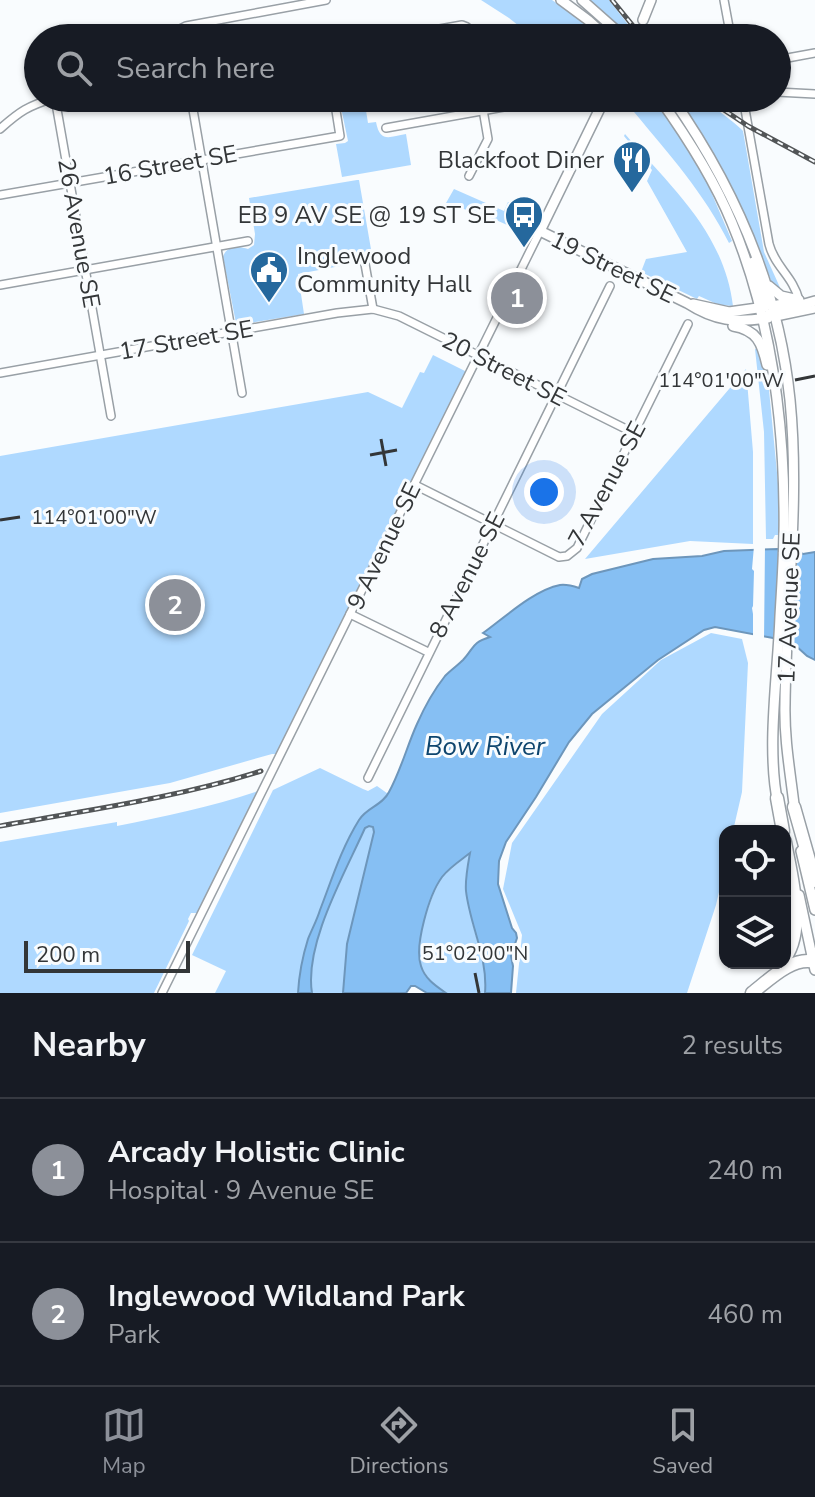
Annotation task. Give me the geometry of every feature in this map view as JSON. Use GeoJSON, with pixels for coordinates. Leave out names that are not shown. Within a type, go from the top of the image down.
{"type":"FeatureCollection","features":[{"type":"Feature","properties":{"kind":"highway"},"geometry":{"type":"LineString","coordinates":[[777,798],[783,825]]}},
{"type":"Feature","properties":{"kind":"highway"},"geometry":{"type":"LineString","coordinates":[[794,807],[815,881]]}},
{"type":"Feature","properties":{"kind":"highway"},"geometry":{"type":"LineString","coordinates":[[791,876],[795,921],[791,950]]}},
{"type":"Feature","properties":{"kind":"highway"},"geometry":{"type":"LineString","coordinates":[[749,993],[788,967],[805,960],[814,964]]}},
{"type":"Feature","properties":{"kind":"highway"},"geometry":{"type":"LineString","coordinates":[[749,993],[775,969]]}},
{"type":"Feature","properties":{"kind":"main road"},"geometry":{"type":"LineString","coordinates":[[561,0],[592,24]]}},
{"type":"Feature","properties":{"kind":"main road"},"geometry":{"type":"LineString","coordinates":[[582,0],[609,24]]}},
{"type":"Feature","properties":{"kind":"main road"},"geometry":{"type":"LineString","coordinates":[[643,20],[651,0]]}},
{"type":"Feature","properties":{"kind":"main road","name":"9 Avenue SE"},"geometry":{"type":"LineString","coordinates":[[540,231],[598,112]]}},
{"type":"Feature","properties":{"kind":"main road"},"geometry":{"type":"LineString","coordinates":[[669,112],[721,200],[769,311]]}},
{"type":"Feature","properties":{"kind":"main road"},"geometry":{"type":"LineString","coordinates":[[682,112],[729,192],[748,232],[767,283],[769,311]]}},
{"type":"Feature","properties":{"kind":"main road","name":"19 Street SE"},"geometry":{"type":"LineString","coordinates":[[540,231],[687,303],[703,314],[735,321],[769,311]]}},
{"type":"Feature","properties":{"kind":"main road"},"geometry":{"type":"LineString","coordinates":[[767,283],[781,296],[799,300]]}},
{"type":"Feature","properties":{"kind":"main road"},"geometry":{"type":"LineString","coordinates":[[769,311],[815,301]]}},
{"type":"Feature","properties":{"kind":"main road","name":"19 Street SE"},"geometry":{"type":"LineString","coordinates":[[687,303],[729,312],[769,311]]}},
{"type":"Feature","properties":{"kind":"main road","name":"17 Avenue SE"},"geometry":{"type":"LineString","coordinates":[[769,311],[787,538]]}},
{"type":"Feature","properties":{"kind":"main road","name":"17 Avenue SE"},"geometry":{"type":"LineString","coordinates":[[769,311],[787,377],[792,418],[793,489],[787,538],[783,649],[785,722],[796,830],[815,910]]}},
{"type":"Feature","properties":{"kind":"main road"},"geometry":{"type":"LineString","coordinates":[[703,314],[755,335],[766,359],[777,412]]}},
{"type":"Feature","properties":{"kind":"main road","name":"17 Avenue SE"},"geometry":{"type":"LineString","coordinates":[[777,798],[773,735],[783,649]]}},
{"type":"Feature","properties":{"kind":"main road"},"geometry":{"type":"LineString","coordinates":[[791,863],[814,964]]}},
{"type":"Feature","properties":{"kind":"street"},"geometry":{"type":"LineString","coordinates":[[724,0],[728,24]]}},
{"type":"Feature","properties":{"kind":"street"},"geometry":{"type":"LineString","coordinates":[[197,24],[322,1]]}},
{"type":"Feature","properties":{"kind":"street"},"geometry":{"type":"LineString","coordinates":[[791,57],[815,53]]}},
{"type":"Feature","properties":{"kind":"street"},"geometry":{"type":"LineString","coordinates":[[791,93],[815,94]]}},
{"type":"Feature","properties":{"kind":"street"},"geometry":{"type":"LineString","coordinates":[[0,129],[24,108]]}},
{"type":"Feature","properties":{"kind":"street","name":"26 Avenue SE"},"geometry":{"type":"LineString","coordinates":[[57,112],[111,416]]}},
{"type":"Feature","properties":{"kind":"street"},"geometry":{"type":"LineString","coordinates":[[193,112],[242,393]]}},
{"type":"Feature","properties":{"kind":"street","name":"16 Street SE"},"geometry":{"type":"LineString","coordinates":[[0,195],[340,136],[336,112]]}},
{"type":"Feature","properties":{"kind":"street"},"geometry":{"type":"LineString","coordinates":[[386,128],[473,112]]}},
{"type":"Feature","properties":{"kind":"street"},"geometry":{"type":"LineString","coordinates":[[469,176],[488,139],[484,112]]}},
{"type":"Feature","properties":{"kind":"street"},"geometry":{"type":"LineString","coordinates":[[745,112],[769,244],[775,259],[794,284],[799,300]]}},
{"type":"Feature","properties":{"kind":"street","name":"9 Avenue SE"},"geometry":{"type":"LineString","coordinates":[[162,993],[540,231]]}},
{"type":"Feature","properties":{"kind":"street"},"geometry":{"type":"LineString","coordinates":[[0,285],[248,241]]}},
{"type":"Feature","properties":{"kind":"street"},"geometry":{"type":"LineString","coordinates":[[361,258],[365,264],[373,309]]}},
{"type":"Feature","properties":{"kind":"street","name":"8 Avenue SE"},"geometry":{"type":"LineString","coordinates":[[368,778],[610,286]]}},
{"type":"Feature","properties":{"kind":"street"},"geometry":{"type":"LineString","coordinates":[[769,311],[799,300],[815,301]]}},
{"type":"Feature","properties":{"kind":"street","name":"20 Street SE"},"geometry":{"type":"LineString","coordinates":[[373,309],[399,316],[634,433]]}},
{"type":"Feature","properties":{"kind":"street","name":"17 Street SE"},"geometry":{"type":"LineString","coordinates":[[0,373],[373,309]]}},
{"type":"Feature","properties":{"kind":"street"},"geometry":{"type":"LineString","coordinates":[[769,311],[815,309]]}},
{"type":"Feature","properties":{"kind":"street","name":"7 Avenue SE"},"geometry":{"type":"LineString","coordinates":[[493,524],[559,557],[567,556],[577,548],[688,324]]}},
{"type":"Feature","properties":{"kind":"street"},"geometry":{"type":"LineString","coordinates":[[415,485],[493,524]]}},
{"type":"Feature","properties":{"kind":"street"},"geometry":{"type":"LineString","coordinates":[[350,614],[428,652]]}},
{"type":"Feature","properties":{"kind":"shaded area"},"geometry":{"type":"Polygon","coordinates":[[[481,0],[552,0],[586,24],[516,24],[481,0]]]}},
{"type":"Feature","properties":{"kind":"shaded area"},"geometry":{"type":"Polygon","coordinates":[[[589,0],[609,0],[628,24],[617,24],[589,0]]]}},
{"type":"Feature","properties":{"kind":"shaded area"},"geometry":{"type":"Polygon","coordinates":[[[342,112],[366,112],[368,123],[376,122],[383,136],[406,134],[411,165],[342,177],[336,144],[348,141],[342,112]]]}},
{"type":"Feature","properties":{"kind":"shaded area"},"geometry":{"type":"Polygon","coordinates":[[[634,112],[663,112],[703,173],[732,241],[729,243],[709,207],[634,112]]]}},
{"type":"Feature","properties":{"kind":"shaded area"},"geometry":{"type":"Polygon","coordinates":[[[687,112],[721,112],[743,131],[764,252],[782,292],[774,287],[752,232],[687,112]]]}},
{"type":"Feature","properties":{"kind":"shaded area"},"geometry":{"type":"Polygon","coordinates":[[[625,134],[677,192],[707,233],[728,280],[733,306],[719,305],[699,296],[697,299],[641,272],[646,259],[687,252],[647,181],[652,170],[625,134]]]}},
{"type":"Feature","properties":{"kind":"shaded area"},"geometry":{"type":"Polygon","coordinates":[[[359,180],[372,255],[356,263],[298,274],[304,314],[238,325],[223,257],[230,249],[248,249],[254,245],[249,198],[359,180]]]}},
{"type":"Feature","properties":{"kind":"shaded area"},"geometry":{"type":"Polygon","coordinates":[[[454,189],[504,211],[508,202],[537,217],[529,235],[446,203],[454,189]]]}},
{"type":"Feature","properties":{"kind":"shaded area"},"geometry":{"type":"Polygon","coordinates":[[[759,348],[767,374],[780,504],[780,535],[775,535],[773,539],[766,539],[764,432],[755,349],[759,348]]]}},
{"type":"Feature","properties":{"kind":"shaded area"},"geometry":{"type":"Polygon","coordinates":[[[433,355],[467,372],[277,754],[170,783],[0,813],[0,456],[368,392],[402,408],[420,372],[424,373],[433,355]]]}},
{"type":"Feature","properties":{"kind":"shaded area"},"geometry":{"type":"Polygon","coordinates":[[[746,369],[753,452],[753,544],[690,541],[585,559],[746,369]]]}},
{"type":"Feature","properties":{"kind":"shaded area"},"geometry":{"type":"Polygon","coordinates":[[[711,633],[742,639],[748,663],[742,792],[734,825],[719,825],[719,892],[687,993],[516,993],[522,935],[503,889],[512,843],[602,714],[661,660],[711,633]]]}},
{"type":"Feature","properties":{"kind":"shaded area"},"geometry":{"type":"Polygon","coordinates":[[[320,768],[368,791],[377,786],[391,796],[345,993],[215,993],[226,971],[192,955],[273,790],[320,768]]]}},
{"type":"Feature","properties":{"kind":"shaded area"},"geometry":{"type":"Polygon","coordinates":[[[258,791],[197,913],[191,913],[154,993],[0,993],[0,842],[117,822],[117,826],[258,791]]]}},
{"type":"Feature","properties":{"kind":"shaded area"},"geometry":{"type":"Polygon","coordinates":[[[471,852],[470,901],[484,968],[485,993],[446,993],[431,982],[420,965],[421,929],[442,877],[471,852]]]}},
{"type":"Feature","properties":{"kind":"water","name":"Bow River"},"geometry":{"type":"Polygon","coordinates":[[[778,549],[803,554],[815,552],[815,660],[796,646],[773,638],[715,627],[704,630],[658,660],[592,714],[569,742],[506,842],[499,861],[498,884],[517,938],[511,956],[511,993],[485,993],[484,967],[466,891],[470,853],[452,867],[437,885],[421,934],[419,957],[423,971],[431,982],[446,993],[427,993],[411,986],[406,993],[343,993],[347,944],[374,832],[373,827],[369,826],[365,828],[347,866],[320,931],[311,974],[312,993],[298,993],[308,939],[353,831],[362,816],[386,797],[430,699],[445,676],[474,646],[490,637],[483,633],[540,592],[560,585],[579,588],[582,579],[592,574],[653,559],[778,549]]]}},
{"type":"Feature","properties":{"kind":"pier"},"geometry":{"type":"Polygon","coordinates":[[[765,545],[764,641],[753,639],[752,569],[754,546],[765,545]]]}},
{"type":"Feature","properties":{"kind":"tunnel"},"geometry":{"type":"LineString","coordinates":[[642,24],[643,20]]}},
{"type":"Feature","properties":{"kind":"railway"},"geometry":{"type":"LineString","coordinates":[[612,0],[632,24]]}},
{"type":"Feature","properties":{"kind":"railway"},"geometry":{"type":"LineString","coordinates":[[727,112],[815,162]]}},
{"type":"Feature","properties":{"kind":"railway"},"geometry":{"type":"LineString","coordinates":[[0,826],[164,796],[261,771]]}},
{"type":"Feature","properties":{"kind":"place","name":"Blackfoot Diner"},"geometry":{"type":"Point","coordinates":[632,194]}},
{"type":"Feature","properties":{"kind":"place","name":"EB 9 AV SE @ 19 ST SE"},"geometry":{"type":"Point","coordinates":[524,249]}},
{"type":"Feature","properties":{"kind":"place","name":"Arcady Holistic Clinic"},"geometry":{"type":"Point","coordinates":[517,298]}},
{"type":"Feature","properties":{"kind":"place","name":"Inglewood Community Hall"},"geometry":{"type":"Point","coordinates":[269,304]}},
{"type":"Feature","properties":{"kind":"place","name":"Inglewood Wildland Park"},"geometry":{"type":"Point","coordinates":[175,605]}}]}
